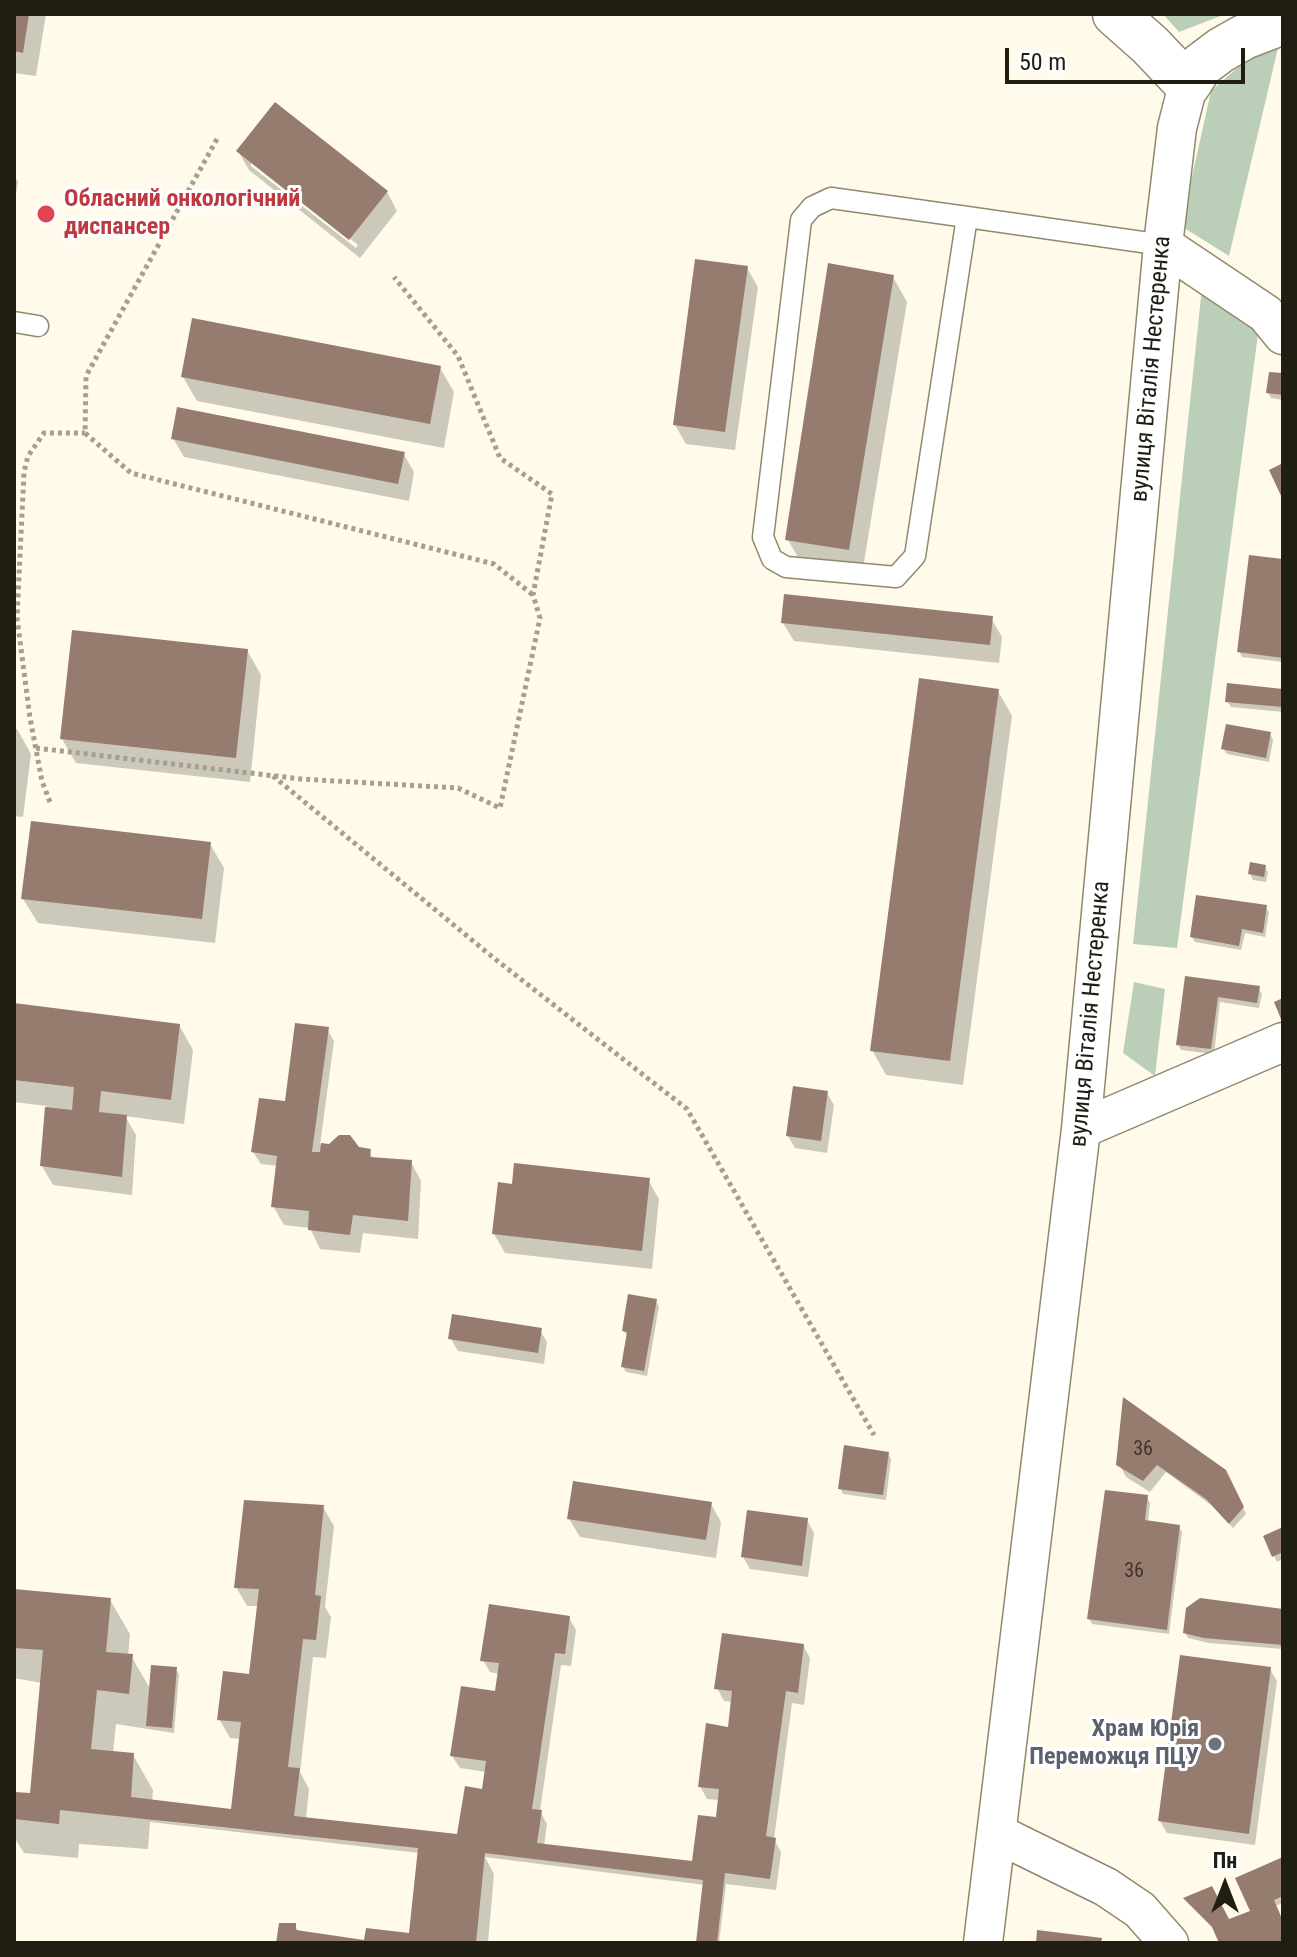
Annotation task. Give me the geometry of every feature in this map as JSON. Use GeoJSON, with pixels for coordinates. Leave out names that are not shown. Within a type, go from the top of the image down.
{"type":"FeatureCollection","features":[{"type":"Feature","properties":{"kind":"street"},"geometry":{"type":"LineString","coordinates":[[1115,14],[1188,85],[1201,65],[1221,50],[1283,22]]}},
{"type":"Feature","properties":{"kind":"street","name":"вулиця Віталія Нестеренка"},"geometry":{"type":"LineString","coordinates":[[983,1943],[1081,1129],[1163,245],[1177,128],[1188,85]]}},
{"type":"Feature","properties":{"kind":"street"},"geometry":{"type":"LineString","coordinates":[[1163,245],[1266,314],[1283,335]]}},
{"type":"Feature","properties":{"kind":"street"},"geometry":{"type":"LineString","coordinates":[[1081,1129],[1283,1042]]}},
{"type":"Feature","properties":{"kind":"street"},"geometry":{"type":"LineString","coordinates":[[998,1834],[1106,1887],[1140,1910],[1169,1943]]}},
{"type":"Feature","properties":{"kind":"lane"},"geometry":{"type":"LineString","coordinates":[[967,217],[915,556],[896,577],[786,567],[772,559],[763,537],[801,220],[812,207],[831,198],[967,217],[1163,245]]}},
{"type":"Feature","properties":{"kind":"lane"},"geometry":{"type":"LineString","coordinates":[[14,322],[38,326]]}},
{"type":"Feature","properties":{"kind":"path"},"geometry":{"type":"LineString","coordinates":[[85,433],[86,376],[217,139]]}},
{"type":"Feature","properties":{"kind":"path"},"geometry":{"type":"LineString","coordinates":[[36,748],[273,775],[458,788],[500,808],[540,618],[533,595],[552,494],[500,458],[458,356],[394,277]]}},
{"type":"Feature","properties":{"kind":"path"},"geometry":{"type":"LineString","coordinates":[[50,802],[42,781],[36,748],[17,618],[24,472],[28,456],[44,433],[85,433],[131,473],[494,564],[533,595]]}},
{"type":"Feature","properties":{"kind":"path"},"geometry":{"type":"LineString","coordinates":[[273,775],[495,959],[687,1109],[874,1435]]}},
{"type":"Feature","properties":{"kind":"green space"},"geometry":{"type":"Polygon","coordinates":[[[1163,14],[1226,14],[1179,32],[1163,14]]]}},
{"type":"Feature","properties":{"kind":"green space"},"geometry":{"type":"Polygon","coordinates":[[[1278,48],[1229,256],[1181,226],[1211,91],[1248,58],[1278,48]]]}},
{"type":"Feature","properties":{"kind":"green space"},"geometry":{"type":"Polygon","coordinates":[[[1203,278],[1260,319],[1177,948],[1133,944],[1203,278]]]}},
{"type":"Feature","properties":{"kind":"green space"},"geometry":{"type":"Polygon","coordinates":[[[1134,982],[1165,989],[1155,1076],[1123,1053],[1134,982]]]}},
{"type":"Feature","properties":{"kind":"building"},"geometry":{"type":"Polygon","coordinates":[[[14,14],[29,14],[23,53],[14,51],[14,14]]]}},
{"type":"Feature","properties":{"kind":"building"},"geometry":{"type":"Polygon","coordinates":[[[275,102],[388,191],[349,240],[236,151],[275,102]]]}},
{"type":"Feature","properties":{"kind":"building"},"geometry":{"type":"Polygon","coordinates":[[[695,259],[748,266],[725,432],[673,425],[695,259]]]}},
{"type":"Feature","properties":{"kind":"building"},"geometry":{"type":"Polygon","coordinates":[[[828,263],[894,275],[849,550],[785,540],[828,263]]]}},
{"type":"Feature","properties":{"kind":"building"},"geometry":{"type":"Polygon","coordinates":[[[192,318],[441,366],[430,424],[181,377],[192,318]]]}},
{"type":"Feature","properties":{"kind":"building"},"geometry":{"type":"Polygon","coordinates":[[[1269,372],[1283,373],[1283,395],[1266,393],[1269,372]]]}},
{"type":"Feature","properties":{"kind":"building"},"geometry":{"type":"Polygon","coordinates":[[[177,407],[405,452],[398,484],[171,439],[177,407]]]}},
{"type":"Feature","properties":{"kind":"building"},"geometry":{"type":"Polygon","coordinates":[[[1283,463],[1283,500],[1269,470],[1283,463]]]}},
{"type":"Feature","properties":{"kind":"building"},"geometry":{"type":"Polygon","coordinates":[[[1249,555],[1283,559],[1283,658],[1237,652],[1249,555]]]}},
{"type":"Feature","properties":{"kind":"building"},"geometry":{"type":"Polygon","coordinates":[[[784,594],[993,616],[990,645],[781,623],[784,594]]]}},
{"type":"Feature","properties":{"kind":"building"},"geometry":{"type":"Polygon","coordinates":[[[72,630],[248,649],[236,758],[60,739],[72,630]]]}},
{"type":"Feature","properties":{"kind":"building"},"geometry":{"type":"Polygon","coordinates":[[[919,678],[999,689],[950,1061],[870,1051],[919,678]]]}},
{"type":"Feature","properties":{"kind":"building"},"geometry":{"type":"Polygon","coordinates":[[[1227,683],[1283,689],[1283,707],[1225,702],[1227,683]]]}},
{"type":"Feature","properties":{"kind":"building"},"geometry":{"type":"Polygon","coordinates":[[[1226,724],[1271,732],[1266,758],[1221,749],[1226,724]]]}},
{"type":"Feature","properties":{"kind":"building"},"geometry":{"type":"Polygon","coordinates":[[[31,821],[211,842],[202,919],[21,899],[31,821]]]}},
{"type":"Feature","properties":{"kind":"building"},"geometry":{"type":"Polygon","coordinates":[[[1250,862],[1266,865],[1264,877],[1248,874],[1250,862]]]}},
{"type":"Feature","properties":{"kind":"building"},"geometry":{"type":"Polygon","coordinates":[[[1196,895],[1267,905],[1263,933],[1242,929],[1239,946],[1190,937],[1196,895]]]}},
{"type":"Feature","properties":{"kind":"building"},"geometry":{"type":"Polygon","coordinates":[[[1185,976],[1260,986],[1257,1003],[1218,997],[1211,1049],[1176,1045],[1185,976]]]}},
{"type":"Feature","properties":{"kind":"building"},"geometry":{"type":"Polygon","coordinates":[[[1283,998],[1283,1024],[1274,1002],[1283,998]]]}},
{"type":"Feature","properties":{"kind":"building"},"geometry":{"type":"Polygon","coordinates":[[[14,1003],[180,1024],[171,1100],[101,1091],[99,1112],[127,1115],[122,1177],[40,1166],[45,1107],[72,1110],[74,1087],[14,1080],[14,1003]]]}},
{"type":"Feature","properties":{"kind":"building"},"geometry":{"type":"Polygon","coordinates":[[[295,1023],[329,1027],[312,1152],[320,1152],[321,1143],[329,1144],[339,1135],[350,1135],[359,1147],[371,1149],[370,1157],[412,1160],[408,1221],[353,1215],[350,1235],[308,1230],[309,1211],[271,1207],[277,1156],[251,1152],[259,1098],[285,1101],[295,1023]]]}},
{"type":"Feature","properties":{"kind":"building"},"geometry":{"type":"Polygon","coordinates":[[[793,1086],[828,1091],[821,1141],[786,1136],[793,1086]]]}},
{"type":"Feature","properties":{"kind":"building"},"geometry":{"type":"Polygon","coordinates":[[[514,1163],[650,1178],[642,1251],[492,1234],[498,1182],[512,1184],[514,1163]]]}},
{"type":"Feature","properties":{"kind":"building"},"geometry":{"type":"Polygon","coordinates":[[[628,1294],[657,1299],[644,1371],[621,1367],[627,1332],[622,1331],[628,1294]]]}},
{"type":"Feature","properties":{"kind":"building"},"geometry":{"type":"Polygon","coordinates":[[[452,1314],[542,1328],[538,1353],[448,1339],[452,1314]]]}},
{"type":"Feature","properties":{"kind":"building"},"geometry":{"type":"Polygon","coordinates":[[[1123,1397],[1226,1470],[1244,1507],[1229,1524],[1206,1499],[1157,1465],[1143,1481],[1116,1465],[1123,1397]]]}},
{"type":"Feature","properties":{"kind":"building"},"geometry":{"type":"Polygon","coordinates":[[[844,1445],[889,1452],[883,1495],[838,1489],[844,1445]]]}},
{"type":"Feature","properties":{"kind":"building"},"geometry":{"type":"Polygon","coordinates":[[[573,1481],[712,1502],[706,1540],[567,1519],[573,1481]]]}},
{"type":"Feature","properties":{"kind":"building"},"geometry":{"type":"Polygon","coordinates":[[[1105,1490],[1148,1495],[1145,1520],[1180,1525],[1167,1630],[1087,1619],[1105,1490]]]}},
{"type":"Feature","properties":{"kind":"building"},"geometry":{"type":"Polygon","coordinates":[[[244,1500],[324,1505],[315,1595],[321,1596],[316,1640],[303,1639],[288,1767],[300,1768],[294,1816],[457,1834],[465,1786],[482,1789],[486,1761],[450,1756],[461,1686],[495,1691],[499,1663],[480,1661],[489,1604],[570,1616],[565,1654],[555,1653],[532,1809],[542,1810],[537,1843],[692,1861],[698,1815],[716,1817],[719,1789],[698,1787],[706,1723],[728,1727],[732,1691],[714,1689],[722,1633],[804,1644],[798,1693],[786,1691],[766,1836],[776,1838],[770,1879],[725,1873],[717,1943],[696,1943],[703,1880],[485,1853],[476,1943],[276,1943],[279,1923],[296,1923],[296,1930],[364,1940],[366,1928],[409,1933],[418,1848],[60,1810],[59,1824],[14,1819],[14,1792],[30,1793],[43,1650],[14,1648],[14,1589],[111,1598],[106,1652],[133,1654],[129,1694],[97,1690],[91,1749],[134,1753],[131,1797],[231,1809],[241,1722],[217,1720],[223,1671],[249,1674],[259,1589],[234,1588],[244,1500]]]}},
{"type":"Feature","properties":{"kind":"building"},"geometry":{"type":"Polygon","coordinates":[[[747,1510],[808,1518],[802,1566],[741,1557],[747,1510]]]}},
{"type":"Feature","properties":{"kind":"building"},"geometry":{"type":"Polygon","coordinates":[[[1283,1527],[1283,1552],[1272,1557],[1263,1536],[1283,1527]]]}},
{"type":"Feature","properties":{"kind":"building"},"geometry":{"type":"Polygon","coordinates":[[[1200,1598],[1283,1609],[1283,1645],[1204,1638],[1183,1633],[1186,1608],[1200,1598]]]}},
{"type":"Feature","properties":{"kind":"building","name":"Храм Юрія Переможця ПЦУ"},"geometry":{"type":"Polygon","coordinates":[[[1180,1655],[1271,1667],[1249,1834],[1158,1821],[1180,1655]]]}},
{"type":"Feature","properties":{"kind":"building"},"geometry":{"type":"Polygon","coordinates":[[[151,1665],[177,1667],[172,1728],[146,1726],[151,1665]]]}},
{"type":"Feature","properties":{"kind":"building"},"geometry":{"type":"Polygon","coordinates":[[[1283,1857],[1283,1896],[1274,1900],[1283,1921],[1283,1943],[1219,1943],[1212,1927],[1183,1898],[1212,1886],[1229,1919],[1250,1911],[1235,1878],[1283,1857]]]}},
{"type":"Feature","properties":{"kind":"building"},"geometry":{"type":"Polygon","coordinates":[[[1037,1930],[1102,1938],[1101,1943],[1036,1943],[1037,1930]]]}},
{"type":"Feature","properties":{"kind":"place","name":"Обласний онкологічний диспансер"},"geometry":{"type":"Point","coordinates":[46,214]}},
{"type":"Feature","properties":{"kind":"place","name":"Храм Юрія Переможця ПЦУ"},"geometry":{"type":"Point","coordinates":[1215,1744]}}]}
